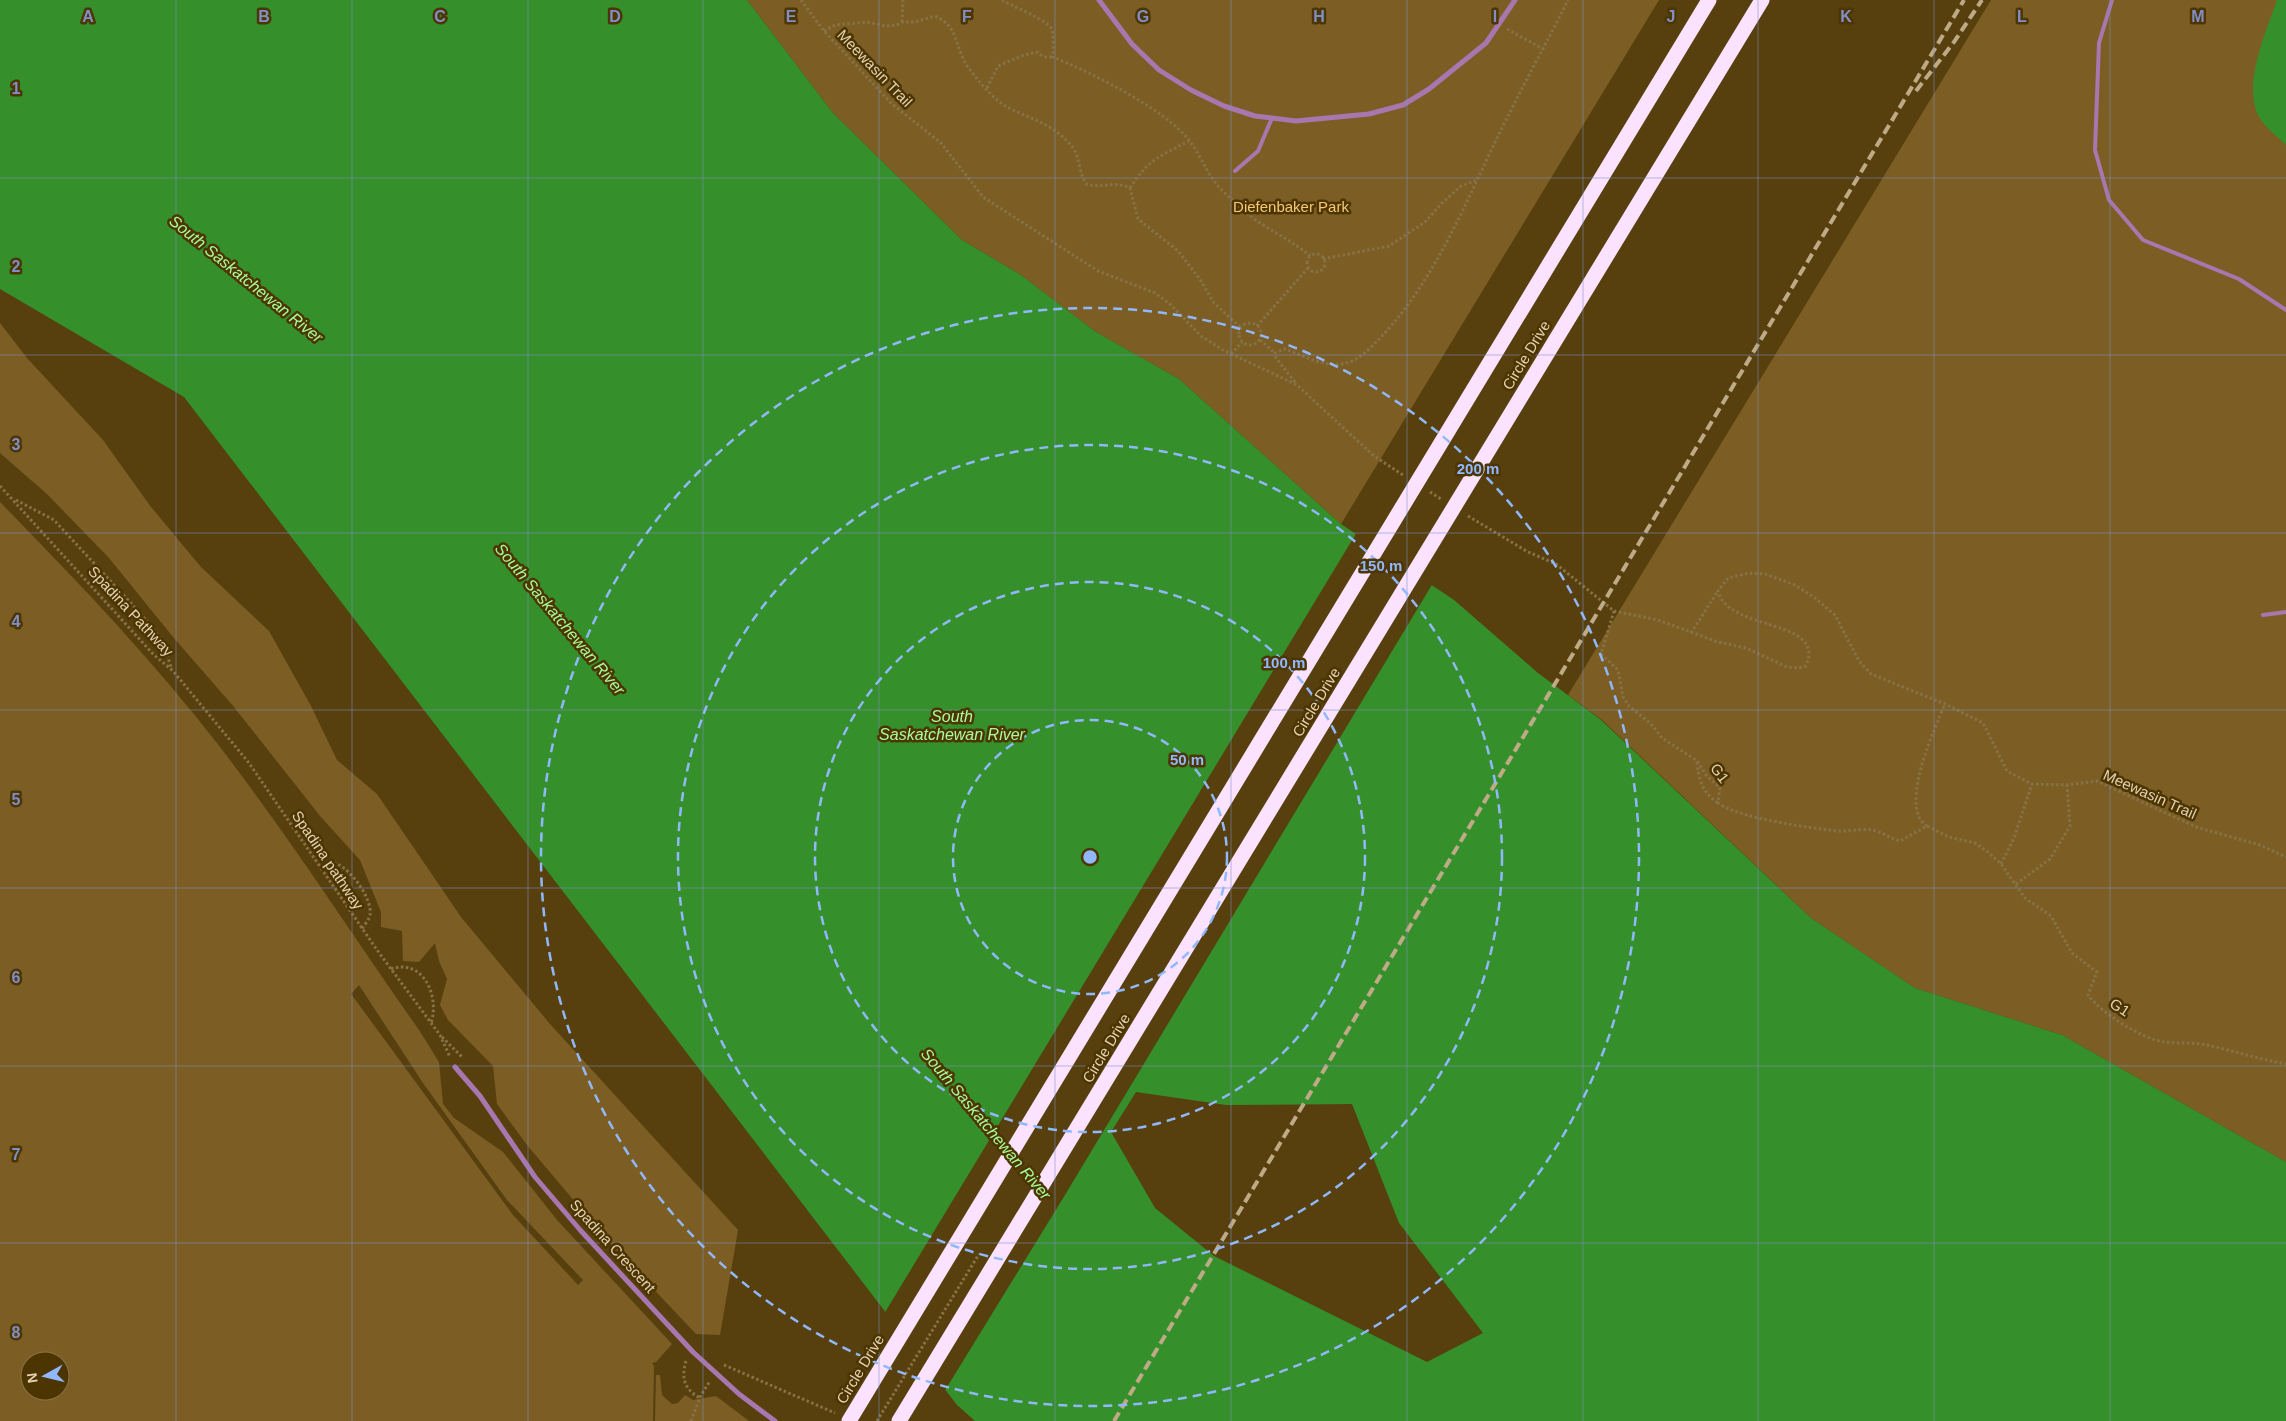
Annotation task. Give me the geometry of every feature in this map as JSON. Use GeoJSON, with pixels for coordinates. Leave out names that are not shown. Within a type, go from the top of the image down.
{"type":"FeatureCollection","features":[{"type":"Feature","properties":{"kind":"highway","name":"Circle Drive"},"geometry":{"type":"LineString","coordinates":[[846,1419],[1439,448],[1710,0]]}},
{"type":"Feature","properties":{"kind":"highway","name":"Circle Drive"},"geometry":{"type":"LineString","coordinates":[[899,1421],[1762,0]]}},
{"type":"Feature","properties":{"kind":"street"},"geometry":{"type":"LineString","coordinates":[[1099,0],[1132,44],[1159,70],[1191,90],[1224,106],[1255,116],[1296,121],[1369,114],[1403,104],[1429,90],[1486,44],[1516,0]]}},
{"type":"Feature","properties":{"kind":"street","name":"Spadina Crescent"},"geometry":{"type":"LineString","coordinates":[[454,1068],[480,1096],[535,1177],[581,1231],[693,1352],[716,1374],[775,1421]]}},
{"type":"Feature","properties":{"kind":"lane"},"geometry":{"type":"LineString","coordinates":[[2112,0],[2099,43],[2095,150],[2109,200],[2143,240],[2239,279],[2286,310]]}},
{"type":"Feature","properties":{"kind":"lane"},"geometry":{"type":"LineString","coordinates":[[1235,171],[1258,151],[1272,118]]}},
{"type":"Feature","properties":{"kind":"lane"},"geometry":{"type":"LineString","coordinates":[[2263,615],[2286,612]]}},
{"type":"Feature","properties":{"kind":"path","name":"Meewasin Trail"},"geometry":{"type":"LineString","coordinates":[[801,0],[824,31],[892,104],[941,144]]}},
{"type":"Feature","properties":{"kind":"path"},"geometry":{"type":"LineString","coordinates":[[902,22],[903,0]]}},
{"type":"Feature","properties":{"kind":"path"},"geometry":{"type":"LineString","coordinates":[[1002,0],[1018,10],[1047,21],[1052,28],[1053,57]]}},
{"type":"Feature","properties":{"kind":"path"},"geometry":{"type":"LineString","coordinates":[[1275,353],[1285,349],[1338,365],[1348,363],[1362,356],[1402,314],[1439,257],[1509,114],[1568,0]]}},
{"type":"Feature","properties":{"kind":"path"},"geometry":{"type":"LineString","coordinates":[[824,31],[835,25],[866,22],[886,26],[897,25],[902,22],[915,22],[935,16],[942,19],[957,36],[960,53],[970,70],[995,99],[1008,108],[1056,130],[1074,149],[1081,175],[1086,184],[1094,186],[1119,183],[1130,188]]}},
{"type":"Feature","properties":{"kind":"path"},"geometry":{"type":"LineString","coordinates":[[1500,25],[1543,49]]}},
{"type":"Feature","properties":{"kind":"path"},"geometry":{"type":"LineString","coordinates":[[987,88],[998,66],[1024,55],[1037,52],[1044,57],[1053,57],[1090,72],[1172,123],[1189,141],[1216,183],[1244,210],[1263,227],[1292,240],[1310,256]]}},
{"type":"Feature","properties":{"kind":"path"},"geometry":{"type":"LineString","coordinates":[[1189,141],[1156,157],[1138,174],[1130,188],[1138,219],[1160,233],[1178,250],[1199,278],[1214,303],[1241,328]]}},
{"type":"Feature","properties":{"kind":"path"},"geometry":{"type":"LineString","coordinates":[[1324,259],[1389,246],[1425,222],[1461,186],[1477,180]]}},
{"type":"Feature","properties":{"kind":"path"},"geometry":{"type":"LineString","coordinates":[[1257,326],[1308,268],[1307,260],[1310,256],[1318,254],[1324,259]]}},
{"type":"Feature","properties":{"kind":"path"},"geometry":{"type":"LineString","coordinates":[[1308,268],[1314,272],[1321,271],[1324,266],[1324,259]]}},
{"type":"Feature","properties":{"kind":"path"},"geometry":{"type":"LineString","coordinates":[[1249,323],[1257,326],[1261,334],[1260,340],[1250,346],[1242,342],[1239,337],[1241,328],[1249,323]]}},
{"type":"Feature","properties":{"kind":"path"},"geometry":{"type":"LineString","coordinates":[[1260,340],[1275,353],[1278,362],[1297,385]]}},
{"type":"Feature","properties":{"kind":"path"},"geometry":{"type":"LineString","coordinates":[[1231,354],[1242,342]]}},
{"type":"Feature","properties":{"kind":"path","name":"Spadina Pathway"},"geometry":{"type":"LineString","coordinates":[[0,486],[153,654],[173,671]]}},
{"type":"Feature","properties":{"kind":"path","name":"Spadina Pathway"},"geometry":{"type":"LineString","coordinates":[[13,499],[54,520],[140,613],[162,640],[173,671]]}},
{"type":"Feature","properties":{"kind":"path"},"geometry":{"type":"LineString","coordinates":[[1691,632],[1718,591]]}},
{"type":"Feature","properties":{"kind":"path","name":"G1"},"geometry":{"type":"LineString","coordinates":[[1614,611],[1601,654],[1618,670],[1623,697],[1629,706],[1650,724],[1662,738],[1697,761],[1706,775],[1720,788],[1718,804],[1725,809],[1774,821],[1838,831],[1873,830],[1890,839],[1900,841],[1927,826],[1949,837],[1975,843],[2001,864],[2025,898],[2051,916],[2072,953],[2097,972],[2088,995],[2100,1008],[2138,1032],[2163,1042],[2205,1045],[2251,1058],[2286,1064]]}},
{"type":"Feature","properties":{"kind":"path","name":"Meewasin Trail"},"geometry":{"type":"LineString","coordinates":[[1865,668],[1878,679],[1945,704],[1982,723],[2008,771],[2032,784],[2066,785],[2097,781],[2196,827],[2260,845],[2286,857]]}},
{"type":"Feature","properties":{"kind":"path","name":"Spadina pathway"},"geometry":{"type":"LineString","coordinates":[[173,671],[248,763],[362,929],[440,1035],[454,1068]]}},
{"type":"Feature","properties":{"kind":"path"},"geometry":{"type":"LineString","coordinates":[[1927,826],[1919,818],[1916,802],[1919,776],[1945,704]]}},
{"type":"Feature","properties":{"kind":"path"},"geometry":{"type":"LineString","coordinates":[[1697,761],[1699,781],[1707,796],[1718,804]]}},
{"type":"Feature","properties":{"kind":"path"},"geometry":{"type":"LineString","coordinates":[[2001,864],[2014,838],[2032,784]]}},
{"type":"Feature","properties":{"kind":"path"},"geometry":{"type":"LineString","coordinates":[[2016,884],[2050,859],[2070,826],[2066,785]]}},
{"type":"Feature","properties":{"kind":"path"},"geometry":{"type":"LineString","coordinates":[[320,867],[329,862],[333,863],[349,872],[359,885],[369,903],[370,916],[362,929]]}},
{"type":"Feature","properties":{"kind":"path"},"geometry":{"type":"LineString","coordinates":[[391,969],[402,966],[413,968],[424,978],[432,991],[435,1011],[431,1023]]}},
{"type":"Feature","properties":{"kind":"path"},"geometry":{"type":"LineString","coordinates":[[693,1352],[686,1360],[683,1371],[684,1382],[686,1388],[700,1398]]}},
{"type":"Feature","properties":{"kind":"path"},"geometry":{"type":"LineString","coordinates":[[691,1421],[706,1386],[726,1365],[769,1386],[815,1403],[846,1419]]}},
{"type":"Feature","properties":{"kind":"green space","name":"Diefenbaker Park"},"geometry":{"type":"Polygon","coordinates":[[[747,0],[1659,0],[1341,524],[1179,379],[1096,332],[1021,275],[962,240],[833,113],[747,0]]]}},
{"type":"Feature","properties":{"kind":"green space"},"geometry":{"type":"Polygon","coordinates":[[[1991,0],[2286,0],[2286,1162],[2062,1035],[1915,988],[1811,918],[1601,719],[1568,695],[1991,0]]]}},
{"type":"Feature","properties":{"kind":"green space"},"geometry":{"type":"Polygon","coordinates":[[[0,323],[27,358],[103,440],[151,507],[201,567],[269,631],[311,706],[337,760],[377,794],[461,917],[550,1024],[738,1230],[720,1335],[696,1334],[608,1241],[527,1145],[497,1104],[493,1066],[448,1020],[440,1005],[447,979],[439,961],[435,943],[419,962],[403,961],[402,931],[381,927],[381,912],[360,860],[320,816],[234,707],[173,637],[109,558],[47,494],[0,453],[0,323]]]}},
{"type":"Feature","properties":{"kind":"green space"},"geometry":{"type":"Polygon","coordinates":[[[0,502],[86,591],[141,652],[246,781],[321,887],[439,1062],[443,1104],[454,1118],[503,1152],[557,1220],[672,1344],[656,1362],[652,1363],[654,1366],[653,1421],[0,1421],[0,502]],[[359,985],[351,994],[513,1215],[578,1285],[583,1280],[507,1200],[423,1083],[359,985]]]}},
{"type":"Feature","properties":{"kind":"green space"},"geometry":{"type":"Polygon","coordinates":[[[656,1375],[660,1375],[662,1395],[672,1404],[678,1403],[685,1395],[693,1400],[716,1396],[749,1421],[655,1421],[656,1375]]]}},
{"type":"Feature","properties":{"kind":"water","name":"South Saskatchewan River"},"geometry":{"type":"Polygon","coordinates":[[[0,0],[747,0],[833,113],[962,240],[1021,275],[1096,332],[1179,379],[1341,524],[1454,600],[1538,673],[1600,719],[1811,918],[1915,988],[2062,1035],[2286,1162],[2286,1421],[975,1421],[957,1405],[184,397],[0,289],[0,0]],[[1136,1092],[1111,1132],[1155,1208],[1214,1256],[1427,1362],[1483,1333],[1399,1223],[1352,1104],[1226,1105],[1136,1092]]]}},
{"type":"Feature","properties":{"kind":"water"},"geometry":{"type":"Polygon","coordinates":[[[2277,0],[2286,0],[2286,145],[2261,120],[2255,107],[2253,93],[2257,60],[2277,0]]]}},
{"type":"Feature","properties":{"kind":"pier"},"geometry":{"type":"Polygon","coordinates":[[[1357,532],[1433,583],[1065,1195],[944,1392],[884,1314],[1357,532]]]}},
{"type":"Feature","properties":{"kind":"railway"},"geometry":{"type":"LineString","coordinates":[[1114,1421],[1964,0]]}},
{"type":"Feature","properties":{"kind":"railway"},"geometry":{"type":"LineString","coordinates":[[1916,91],[1954,42],[1982,0]]}}]}
